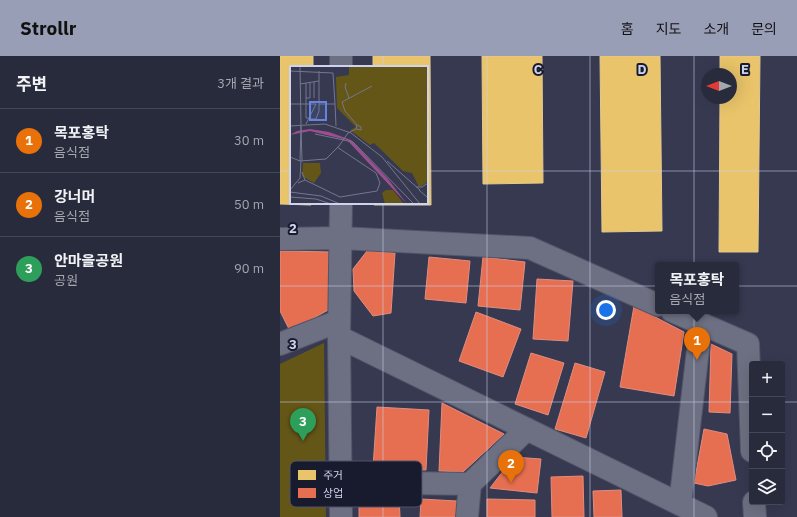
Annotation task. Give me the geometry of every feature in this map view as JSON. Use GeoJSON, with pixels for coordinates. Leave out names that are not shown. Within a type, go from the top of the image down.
{"type":"FeatureCollection","features":[{"type":"Feature","properties":{"kind":"street"},"geometry":{"type":"LineString","coordinates":[[341,204],[339,329],[341,461]]}},
{"type":"Feature","properties":{"kind":"street"},"geometry":{"type":"LineString","coordinates":[[280,239],[341,238],[530,248],[655,304]]}},
{"type":"Feature","properties":{"kind":"street"},"geometry":{"type":"LineString","coordinates":[[679,314],[748,344],[751,433]]}},
{"type":"Feature","properties":{"kind":"street"},"geometry":{"type":"LineString","coordinates":[[680,504],[701,324]]}},
{"type":"Feature","properties":{"kind":"street"},"geometry":{"type":"LineString","coordinates":[[280,344],[339,329],[526,430],[706,517]]}},
{"type":"Feature","properties":{"kind":"street"},"geometry":{"type":"LineString","coordinates":[[467,517],[470,484],[526,430]]}},
{"type":"Feature","properties":{"kind":"street"},"geometry":{"type":"LineString","coordinates":[[422,483],[470,484]]}},
{"type":"Feature","properties":{"kind":"street"},"geometry":{"type":"LineString","coordinates":[[754,505],[755,517]]}},
{"type":"Feature","properties":{"kind":"shaded area"},"geometry":{"type":"Polygon","coordinates":[[[324,343],[325,461],[290,461],[290,507],[326,507],[326,517],[280,517],[280,364],[324,343]]]}},
{"type":"Feature","properties":{"kind":"building: 주거"},"geometry":{"type":"Polygon","coordinates":[[[280,56],[313,56],[313,66],[290,66],[290,204],[311,205],[280,204],[280,56]]]}},
{"type":"Feature","properties":{"kind":"building: 주거"},"geometry":{"type":"Polygon","coordinates":[[[373,56],[430,56],[431,205],[374,205],[428,204],[428,66],[373,66],[373,56]]]}},
{"type":"Feature","properties":{"kind":"building: 주거"},"geometry":{"type":"Polygon","coordinates":[[[482,56],[542,56],[543,183],[483,184],[482,56]]]}},
{"type":"Feature","properties":{"kind":"building: 주거"},"geometry":{"type":"Polygon","coordinates":[[[600,56],[660,56],[662,231],[602,232],[600,56]]]}},
{"type":"Feature","properties":{"kind":"building: 주거"},"geometry":{"type":"Polygon","coordinates":[[[720,56],[760,56],[758,252],[719,252],[720,104],[737,104],[737,68],[720,68],[720,56]]]}},
{"type":"Feature","properties":{"kind":"building: 상업"},"geometry":{"type":"Polygon","coordinates":[[[280,251],[332,252],[330,309],[290,331],[280,311],[280,251]]]}},
{"type":"Feature","properties":{"kind":"building: 상업"},"geometry":{"type":"Polygon","coordinates":[[[367,251],[395,253],[391,313],[373,316],[354,291],[353,269],[367,251]]]}},
{"type":"Feature","properties":{"kind":"building: 상업"},"geometry":{"type":"Polygon","coordinates":[[[429,257],[470,261],[466,303],[425,299],[429,257]]]}},
{"type":"Feature","properties":{"kind":"building: 상업"},"geometry":{"type":"Polygon","coordinates":[[[483,257],[525,262],[520,310],[478,306],[483,257]]]}},
{"type":"Feature","properties":{"kind":"building: 상업"},"geometry":{"type":"Polygon","coordinates":[[[537,279],[573,281],[568,341],[533,339],[537,279]]]}},
{"type":"Feature","properties":{"kind":"building: 상업"},"geometry":{"type":"Polygon","coordinates":[[[634,306],[684,332],[674,396],[620,387],[634,306]]]}},
{"type":"Feature","properties":{"kind":"building: 상업"},"geometry":{"type":"Polygon","coordinates":[[[476,312],[521,329],[503,377],[459,361],[476,312]]]}},
{"type":"Feature","properties":{"kind":"building: 상업"},"geometry":{"type":"Polygon","coordinates":[[[711,344],[732,354],[730,413],[709,412],[711,344]]]}},
{"type":"Feature","properties":{"kind":"building: 상업"},"geometry":{"type":"Polygon","coordinates":[[[531,353],[564,363],[548,415],[515,404],[531,353]]]}},
{"type":"Feature","properties":{"kind":"building: 상업"},"geometry":{"type":"Polygon","coordinates":[[[575,363],[605,372],[586,438],[555,429],[575,363]]]}},
{"type":"Feature","properties":{"kind":"building: 상업"},"geometry":{"type":"Polygon","coordinates":[[[442,403],[504,434],[463,472],[439,471],[442,403]]]}},
{"type":"Feature","properties":{"kind":"building: 상업"},"geometry":{"type":"Polygon","coordinates":[[[377,407],[429,410],[426,470],[422,470],[422,461],[373,461],[377,407]]]}},
{"type":"Feature","properties":{"kind":"building: 상업"},"geometry":{"type":"Polygon","coordinates":[[[704,429],[727,434],[736,480],[708,486],[694,483],[704,429]]]}},
{"type":"Feature","properties":{"kind":"building: 상업"},"geometry":{"type":"Polygon","coordinates":[[[514,457],[541,459],[537,493],[490,488],[514,457]]]}},
{"type":"Feature","properties":{"kind":"building: 상업"},"geometry":{"type":"Polygon","coordinates":[[[583,476],[584,517],[552,517],[551,477],[583,476]]]}},
{"type":"Feature","properties":{"kind":"building: 상업"},"geometry":{"type":"Polygon","coordinates":[[[621,490],[622,517],[594,517],[593,491],[621,490]]]}},
{"type":"Feature","properties":{"kind":"building: 상업"},"geometry":{"type":"Polygon","coordinates":[[[422,499],[457,501],[456,517],[420,517],[422,499]]]}},
{"type":"Feature","properties":{"kind":"building: 상업"},"geometry":{"type":"Polygon","coordinates":[[[487,499],[535,500],[535,517],[487,517],[487,499]]]}},
{"type":"Feature","properties":{"kind":"building: 상업"},"geometry":{"type":"Polygon","coordinates":[[[359,507],[400,507],[400,517],[359,517],[359,507]]]}},
{"type":"Feature","properties":{"kind":"place","name":"목포홍탁"},"geometry":{"type":"Point","coordinates":[697,360]}},
{"type":"Feature","properties":{"kind":"place","name":"안마을공원"},"geometry":{"type":"Point","coordinates":[303,441]}},
{"type":"Feature","properties":{"kind":"place","name":"강너머"},"geometry":{"type":"Point","coordinates":[511,483]}}]}
